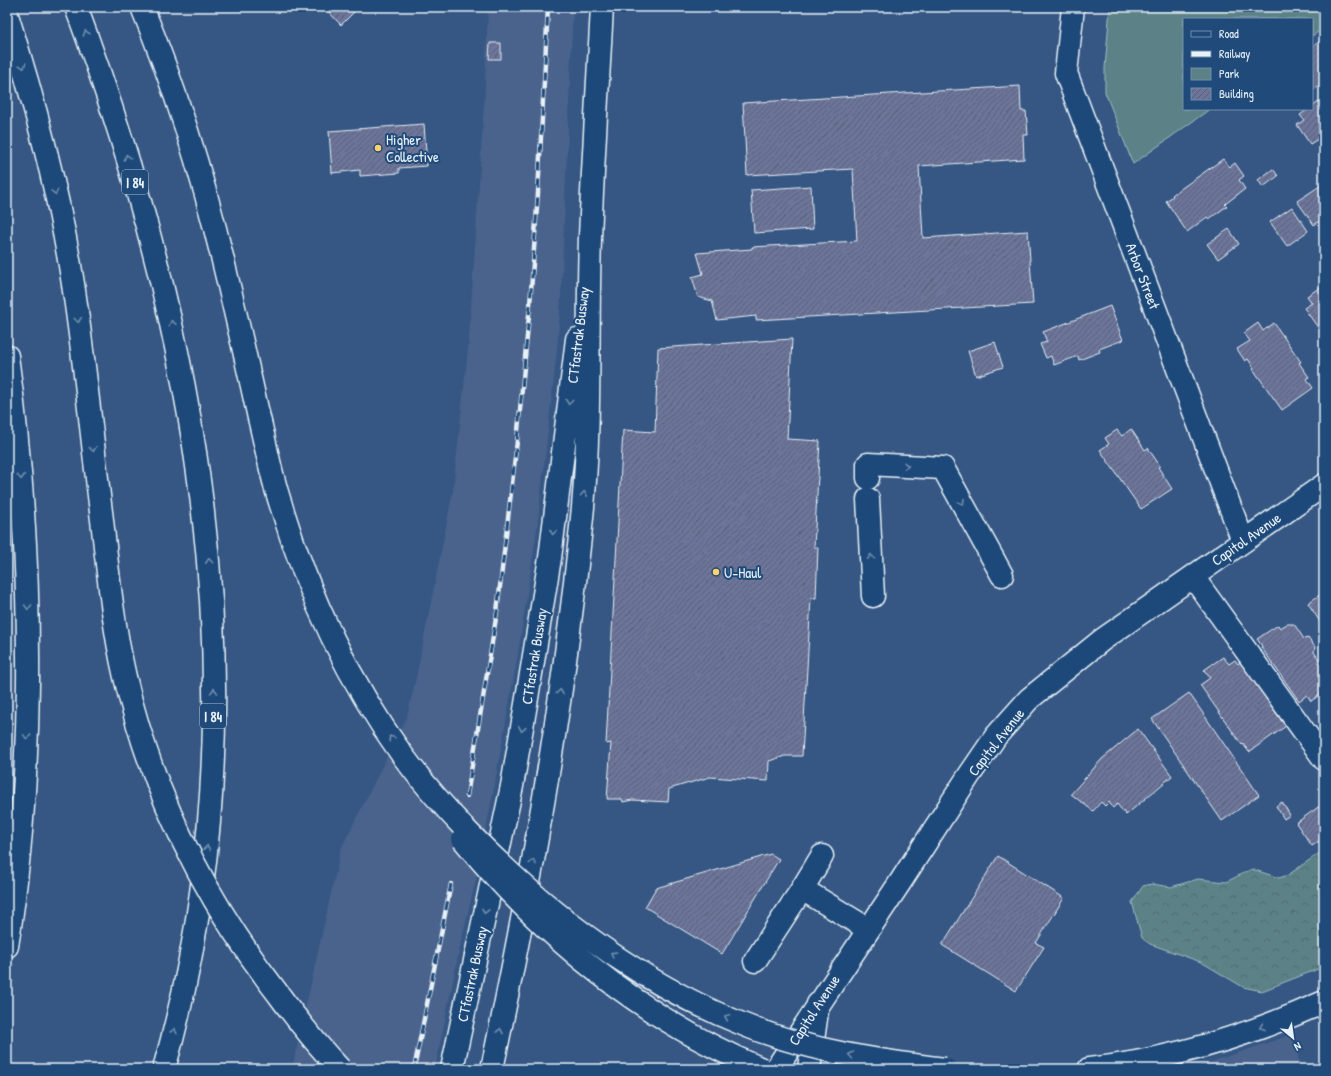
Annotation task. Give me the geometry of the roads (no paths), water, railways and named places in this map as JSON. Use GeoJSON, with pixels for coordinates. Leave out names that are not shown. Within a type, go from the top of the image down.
{"type":"FeatureCollection","features":[{"type":"Feature","properties":{"kind":"main road","name":"I 84"},"geometry":{"type":"LineString","coordinates":[[76,7],[135,184],[159,268],[180,361],[191,420],[199,470],[208,557],[213,647],[213,755],[207,848],[196,927],[180,1005],[164,1069]]}},
{"type":"Feature","properties":{"kind":"main road"},"geometry":{"type":"LineString","coordinates":[[142,7],[178,107],[206,195],[224,264],[274,482],[288,526],[308,580],[338,648],[373,710],[438,806],[470,847],[513,896],[559,941],[607,980],[656,1014],[706,1043],[762,1069]]}},
{"type":"Feature","properties":{"kind":"main road","name":"CTfastrak Busway"},"geometry":{"type":"LineString","coordinates":[[492,1069],[536,843],[553,740],[575,579],[583,505],[588,418],[590,239],[602,7]]}},
{"type":"Feature","properties":{"kind":"main road","name":"Arbor Street"},"geometry":{"type":"LineString","coordinates":[[1073,7],[1066,73],[1243,541]]}},
{"type":"Feature","properties":{"kind":"main road"},"geometry":{"type":"LineString","coordinates":[[7,15],[27,80],[42,137],[67,247],[80,337],[116,628],[125,677],[140,731],[156,778],[178,829],[197,869],[225,918],[253,960],[298,1021],[340,1069]]}},
{"type":"Feature","properties":{"kind":"main road","name":"CTfastrak Busway"},"geometry":{"type":"LineString","coordinates":[[452,1069],[512,786],[540,627],[590,239]]}},
{"type":"Feature","properties":{"kind":"main road"},"geometry":{"type":"LineString","coordinates":[[7,356],[17,438],[23,507],[27,595],[28,704],[21,838],[7,946]]}},
{"type":"Feature","properties":{"kind":"main road"},"geometry":{"type":"LineString","coordinates":[[868,478],[868,464],[943,468],[1002,575]]}},
{"type":"Feature","properties":{"kind":"main road","name":"Capitol Avenue"},"geometry":{"type":"LineString","coordinates":[[776,1069],[996,736],[1030,700],[1102,640],[1324,485]]}},
{"type":"Feature","properties":{"kind":"main road"},"geometry":{"type":"LineString","coordinates":[[868,499],[873,596]]}},
{"type":"Feature","properties":{"kind":"main road"},"geometry":{"type":"LineString","coordinates":[[1192,577],[1324,759]]}},
{"type":"Feature","properties":{"kind":"main road"},"geometry":{"type":"LineString","coordinates":[[404,757],[422,781],[456,820],[490,854],[529,889],[598,944],[656,981],[696,1003],[727,1017],[791,1041],[856,1056],[909,1065],[945,1069]]}},
{"type":"Feature","properties":{"kind":"main road"},"geometry":{"type":"LineString","coordinates":[[755,961],[822,856]]}},
{"type":"Feature","properties":{"kind":"main road"},"geometry":{"type":"LineString","coordinates":[[802,889],[868,929]]}},
{"type":"Feature","properties":{"kind":"main road"},"geometry":{"type":"LineString","coordinates":[[1088,1069],[1156,1058],[1204,1046],[1272,1024],[1324,1002]]}},
{"type":"Feature","properties":{"kind":"main road"},"geometry":{"type":"LineString","coordinates":[[809,1069],[818,1004]]}},
{"type":"Feature","properties":{"kind":"railway"},"geometry":{"type":"LineString","coordinates":[[467,796],[497,612],[517,441],[530,305],[538,193],[548,7]]}},
{"type":"Feature","properties":{"kind":"railway"},"geometry":{"type":"LineString","coordinates":[[414,1069],[451,884]]}},
{"type":"Feature","properties":{"kind":"place","name":"Higher Collective"},"geometry":{"type":"Point","coordinates":[378,148]}},
{"type":"Feature","properties":{"kind":"place","name":"U-Haul"},"geometry":{"type":"Point","coordinates":[716,572]}}]}
